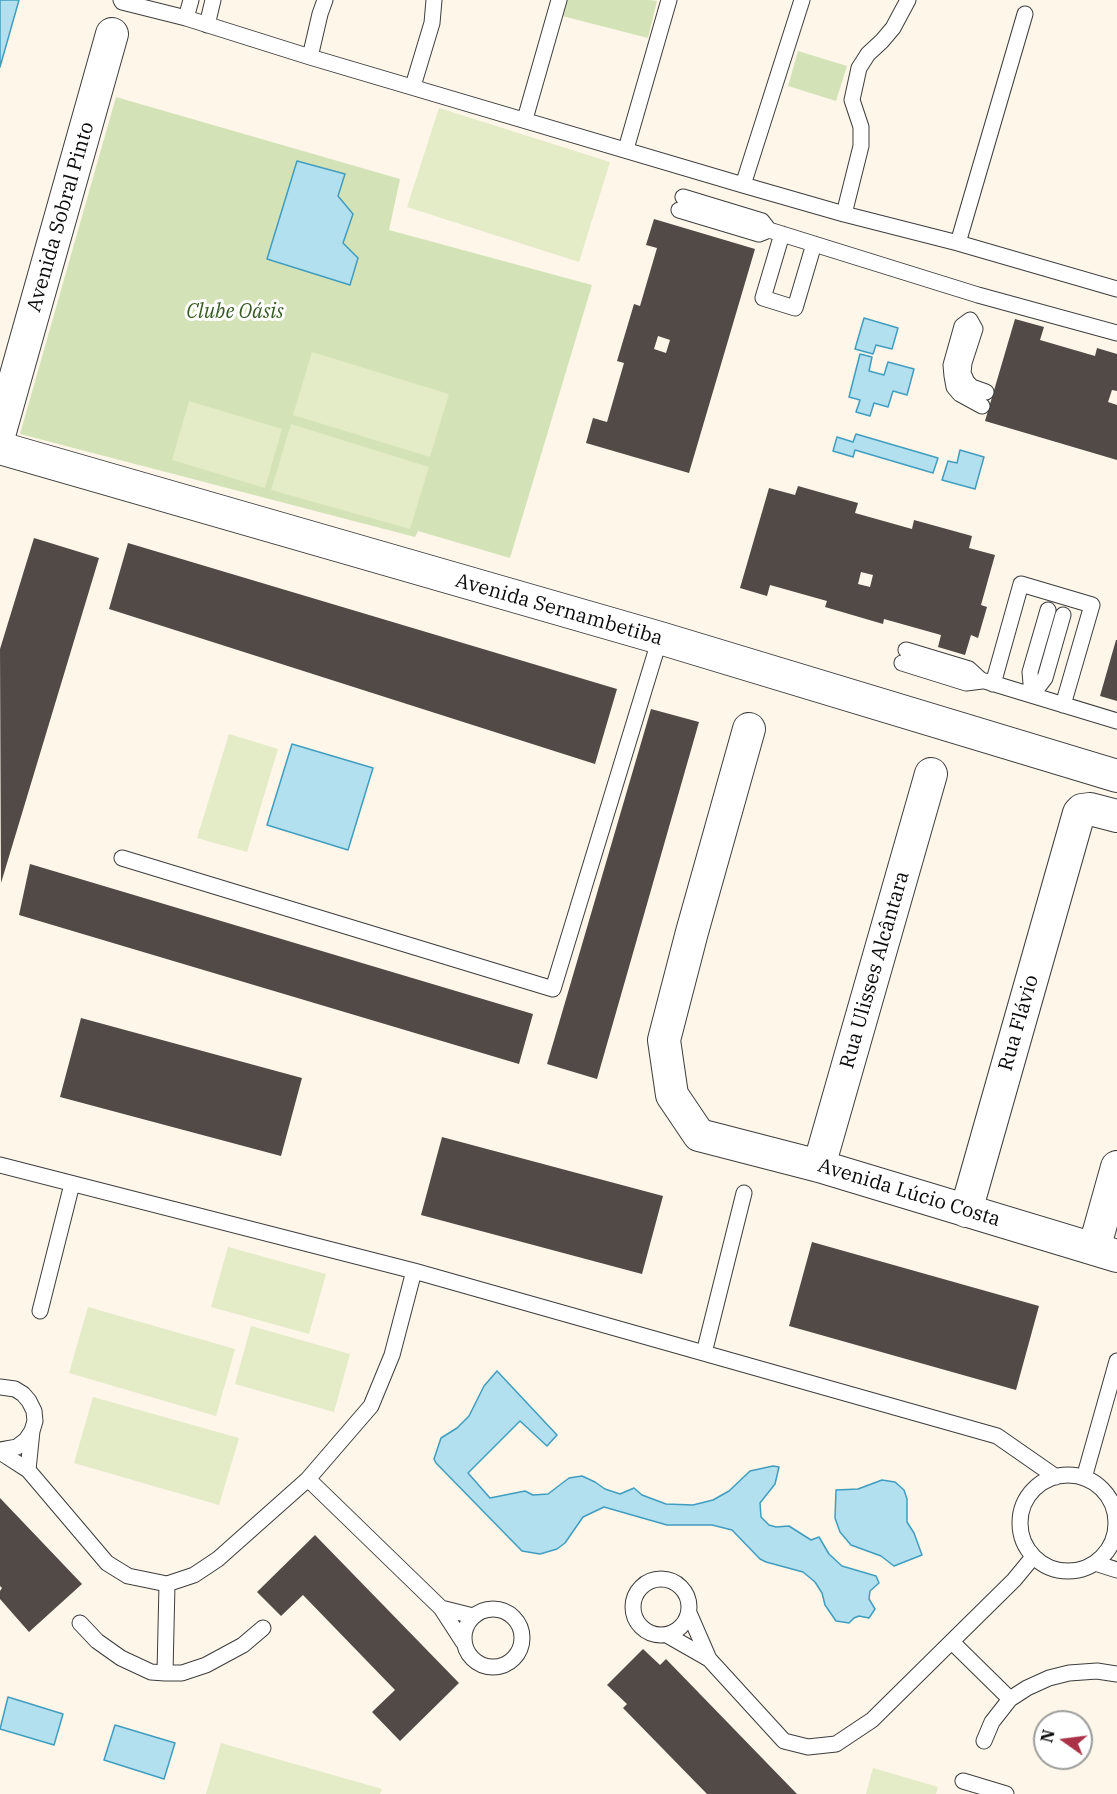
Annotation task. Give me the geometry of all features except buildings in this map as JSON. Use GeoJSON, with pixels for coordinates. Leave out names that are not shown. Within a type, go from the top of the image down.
{"type":"FeatureCollection","features":[{"type":"Feature","properties":{"kind":"street","name":"Avenida Sobral Pinto"},"geometry":{"type":"LineString","coordinates":[[0,432],[118,14]]}},
{"type":"Feature","properties":{"kind":"street","name":"Avenida Sernambetiba"},"geometry":{"type":"LineString","coordinates":[[0,448],[660,639],[1117,776]]}},
{"type":"Feature","properties":{"kind":"street","name":"Avenida Lúcio Costa"},"geometry":{"type":"LineString","coordinates":[[749,729],[664,1040],[672,1095],[699,1136],[819,1166],[1106,1252]]}},
{"type":"Feature","properties":{"kind":"street","name":"Rua Ulisses Alcântara"},"geometry":{"type":"LineString","coordinates":[[819,1166],[931,774]]}},
{"type":"Feature","properties":{"kind":"street","name":"Rua Flávio"},"geometry":{"type":"LineString","coordinates":[[966,1211],[1079,813],[1090,809],[1117,816]]}},
{"type":"Feature","properties":{"kind":"street"},"geometry":{"type":"LineString","coordinates":[[1106,1252],[1117,1167]]}},
{"type":"Feature","properties":{"kind":"lane"},"geometry":{"type":"LineString","coordinates":[[186,18],[191,0]]}},
{"type":"Feature","properties":{"kind":"lane"},"geometry":{"type":"LineString","coordinates":[[207,25],[213,0]]}},
{"type":"Feature","properties":{"kind":"lane"},"geometry":{"type":"LineString","coordinates":[[310,57],[325,0]]}},
{"type":"Feature","properties":{"kind":"lane"},"geometry":{"type":"LineString","coordinates":[[413,86],[432,23],[434,0]]}},
{"type":"Feature","properties":{"kind":"lane"},"geometry":{"type":"LineString","coordinates":[[525,119],[559,0]]}},
{"type":"Feature","properties":{"kind":"lane"},"geometry":{"type":"LineString","coordinates":[[626,149],[669,0]]}},
{"type":"Feature","properties":{"kind":"lane"},"geometry":{"type":"LineString","coordinates":[[743,185],[802,0]]}},
{"type":"Feature","properties":{"kind":"lane"},"geometry":{"type":"LineString","coordinates":[[844,214],[861,146],[861,127],[852,100],[859,68],[868,54],[893,28],[908,0]]}},
{"type":"Feature","properties":{"kind":"lane"},"geometry":{"type":"LineString","coordinates":[[118,14],[186,18],[743,185],[958,243],[1117,290]]}},
{"type":"Feature","properties":{"kind":"lane"},"geometry":{"type":"LineString","coordinates":[[958,243],[1025,14]]}},
{"type":"Feature","properties":{"kind":"lane"},"geometry":{"type":"LineString","coordinates":[[681,203],[759,234],[776,232],[978,295],[1117,333]]}},
{"type":"Feature","properties":{"kind":"lane"},"geometry":{"type":"LineString","coordinates":[[776,232],[764,298],[795,308],[814,244]]}},
{"type":"Feature","properties":{"kind":"lane"},"geometry":{"type":"LineString","coordinates":[[978,295],[970,320],[975,329],[963,373],[966,382],[984,399]]}},
{"type":"Feature","properties":{"kind":"lane"},"geometry":{"type":"LineString","coordinates":[[988,682],[1021,584],[1092,605],[1063,705]]}},
{"type":"Feature","properties":{"kind":"lane"},"geometry":{"type":"LineString","coordinates":[[1032,695],[1030,672],[1055,613]]}},
{"type":"Feature","properties":{"kind":"lane"},"geometry":{"type":"LineString","coordinates":[[122,858],[553,989],[660,639]]}},
{"type":"Feature","properties":{"kind":"lane"},"geometry":{"type":"LineString","coordinates":[[904,657],[966,683],[988,682],[1117,721]]}},
{"type":"Feature","properties":{"kind":"lane"},"geometry":{"type":"LineString","coordinates":[[0,1165],[414,1271],[997,1436],[1056,1477]]}},
{"type":"Feature","properties":{"kind":"lane"},"geometry":{"type":"LineString","coordinates":[[40,1311],[72,1184]]}},
{"type":"Feature","properties":{"kind":"lane"},"geometry":{"type":"LineString","coordinates":[[704,1353],[744,1192]]}},
{"type":"Feature","properties":{"kind":"lane"},"geometry":{"type":"LineString","coordinates":[[0,1451],[28,1470],[107,1563],[128,1576],[167,1584],[195,1575],[218,1559],[308,1479],[371,1406],[392,1355],[414,1271]]}},
{"type":"Feature","properties":{"kind":"lane"},"geometry":{"type":"LineString","coordinates":[[1084,1478],[1117,1361]]}},
{"type":"Feature","properties":{"kind":"lane"},"geometry":{"type":"LineString","coordinates":[[0,1387],[15,1389],[29,1401],[34,1411],[28,1470]]}},
{"type":"Feature","properties":{"kind":"lane"},"geometry":{"type":"LineString","coordinates":[[0,1451],[17,1447],[32,1431]]}},
{"type":"Feature","properties":{"kind":"lane"},"geometry":{"type":"LineString","coordinates":[[1070,1475],[1084,1478],[1101,1489],[1115,1507],[1114,1538],[1106,1552],[1095,1563],[1070,1572],[1056,1570],[1044,1565],[1034,1557],[1025,1545],[1021,1532],[1021,1518],[1025,1504],[1032,1492],[1043,1483],[1056,1477],[1070,1475]]}},
{"type":"Feature","properties":{"kind":"lane"},"geometry":{"type":"LineString","coordinates":[[308,1479],[441,1608],[472,1660],[491,1668],[510,1662],[517,1655],[523,1636],[520,1627],[509,1613],[491,1608],[473,1616],[464,1632],[463,1642]]}},
{"type":"Feature","properties":{"kind":"lane"},"geometry":{"type":"LineString","coordinates":[[709,1659],[688,1613],[686,1595],[681,1587],[674,1582],[656,1579],[640,1588],[635,1595],[633,1614],[643,1630],[652,1634],[667,1635],[709,1659],[784,1741],[808,1748],[836,1744],[872,1720],[1014,1580],[1034,1557]]}},
{"type":"Feature","properties":{"kind":"lane"},"geometry":{"type":"LineString","coordinates":[[1095,1563],[1117,1569]]}},
{"type":"Feature","properties":{"kind":"lane"},"geometry":{"type":"LineString","coordinates":[[165,1673],[167,1584]]}},
{"type":"Feature","properties":{"kind":"lane"},"geometry":{"type":"LineString","coordinates":[[441,1608],[473,1616]]}},
{"type":"Feature","properties":{"kind":"lane"},"geometry":{"type":"LineString","coordinates":[[667,1635],[679,1629],[688,1613]]}},
{"type":"Feature","properties":{"kind":"lane"},"geometry":{"type":"LineString","coordinates":[[80,1623],[97,1641],[122,1658],[151,1672],[165,1673],[182,1673],[206,1665],[243,1645],[263,1628]]}},
{"type":"Feature","properties":{"kind":"lane"},"geometry":{"type":"LineString","coordinates":[[952,1642],[1010,1699]]}},
{"type":"Feature","properties":{"kind":"lane"},"geometry":{"type":"LineString","coordinates":[[984,1742],[992,1722],[1010,1699],[1038,1683],[1069,1673],[1097,1671],[1117,1674]]}},
{"type":"Feature","properties":{"kind":"lane"},"geometry":{"type":"LineString","coordinates":[[963,1781],[1006,1794]]}},
{"type":"Feature","properties":{"kind":"green space"},"geometry":{"type":"Polygon","coordinates":[[[566,0],[657,1],[648,38],[562,16],[566,0]]]}},
{"type":"Feature","properties":{"kind":"green space"},"geometry":{"type":"Polygon","coordinates":[[[798,51],[847,66],[836,101],[788,86],[798,51]]]}},
{"type":"Feature","properties":{"kind":"green space","name":"Clube Oásis"},"geometry":{"type":"Polygon","coordinates":[[[116,97],[400,179],[389,230],[592,285],[510,558],[418,531],[415,537],[20,434],[116,97]]]}},
{"type":"Feature","properties":{"kind":"green space"},"geometry":{"type":"Polygon","coordinates":[[[439,108],[610,162],[579,262],[407,207],[439,108]]]}},
{"type":"Feature","properties":{"kind":"green space"},"geometry":{"type":"Polygon","coordinates":[[[312,352],[449,394],[430,457],[293,415],[312,352]]]}},
{"type":"Feature","properties":{"kind":"green space"},"geometry":{"type":"Polygon","coordinates":[[[189,401],[282,429],[265,488],[172,460],[189,401]]]}},
{"type":"Feature","properties":{"kind":"green space"},"geometry":{"type":"Polygon","coordinates":[[[291,424],[429,467],[410,529],[271,490],[291,424]]]}},
{"type":"Feature","properties":{"kind":"green space"},"geometry":{"type":"Polygon","coordinates":[[[229,734],[278,749],[247,852],[197,838],[229,734]]]}},
{"type":"Feature","properties":{"kind":"green space"},"geometry":{"type":"Polygon","coordinates":[[[228,1247],[326,1274],[309,1334],[211,1307],[228,1247]]]}},
{"type":"Feature","properties":{"kind":"green space"},"geometry":{"type":"Polygon","coordinates":[[[88,1307],[235,1349],[216,1416],[69,1373],[88,1307]]]}},
{"type":"Feature","properties":{"kind":"green space"},"geometry":{"type":"Polygon","coordinates":[[[251,1326],[350,1354],[334,1412],[235,1384],[251,1326]]]}},
{"type":"Feature","properties":{"kind":"green space"},"geometry":{"type":"Polygon","coordinates":[[[93,1397],[239,1438],[219,1505],[74,1463],[93,1397]]]}},
{"type":"Feature","properties":{"kind":"green space"},"geometry":{"type":"Polygon","coordinates":[[[221,1743],[382,1789],[380,1794],[206,1794],[221,1743]]]}},
{"type":"Feature","properties":{"kind":"green space"},"geometry":{"type":"Polygon","coordinates":[[[873,1768],[938,1787],[936,1794],[866,1794],[873,1768]]]}},
{"type":"Feature","properties":{"kind":"water"},"geometry":{"type":"Polygon","coordinates":[[[0,0],[19,0],[0,67],[0,0]]]}},
{"type":"Feature","properties":{"kind":"water"},"geometry":{"type":"Polygon","coordinates":[[[297,161],[345,174],[338,196],[353,214],[343,243],[358,258],[350,285],[267,259],[297,161]]]}},
{"type":"Feature","properties":{"kind":"water"},"geometry":{"type":"Polygon","coordinates":[[[864,318],[898,328],[892,349],[876,345],[873,354],[855,349],[864,318]]]}},
{"type":"Feature","properties":{"kind":"water"},"geometry":{"type":"Polygon","coordinates":[[[860,354],[872,357],[869,371],[884,375],[888,362],[914,369],[907,395],[893,391],[888,407],[874,403],[870,416],[856,412],[860,400],[849,397],[860,354]]]}},
{"type":"Feature","properties":{"kind":"water"},"geometry":{"type":"Polygon","coordinates":[[[856,434],[938,458],[933,473],[855,450],[853,457],[833,451],[837,437],[853,442],[856,434]]]}},
{"type":"Feature","properties":{"kind":"water"},"geometry":{"type":"Polygon","coordinates":[[[960,450],[984,457],[975,489],[942,480],[948,461],[957,463],[960,450]]]}},
{"type":"Feature","properties":{"kind":"water"},"geometry":{"type":"Polygon","coordinates":[[[292,744],[373,768],[348,850],[267,825],[292,744]]]}},
{"type":"Feature","properties":{"kind":"water"},"geometry":{"type":"Polygon","coordinates":[[[497,1371],[557,1435],[547,1446],[520,1421],[468,1473],[490,1498],[525,1491],[533,1495],[548,1494],[569,1478],[582,1476],[605,1489],[620,1494],[634,1488],[642,1495],[666,1504],[693,1505],[713,1500],[729,1491],[750,1471],[773,1466],[779,1467],[775,1484],[760,1503],[761,1517],[769,1525],[789,1526],[811,1540],[819,1537],[829,1554],[842,1566],[876,1576],[879,1583],[870,1591],[869,1599],[875,1609],[869,1618],[859,1616],[849,1623],[836,1621],[825,1605],[822,1593],[815,1582],[803,1572],[760,1559],[732,1530],[712,1525],[667,1525],[604,1507],[583,1517],[565,1543],[557,1549],[540,1554],[522,1551],[434,1459],[441,1438],[457,1428],[469,1416],[484,1386],[497,1371]]]}},
{"type":"Feature","properties":{"kind":"water"},"geometry":{"type":"Polygon","coordinates":[[[882,1480],[895,1482],[904,1490],[907,1499],[907,1522],[914,1533],[922,1555],[894,1566],[881,1556],[851,1545],[840,1532],[835,1518],[836,1490],[858,1489],[882,1480]]]}},
{"type":"Feature","properties":{"kind":"water"},"geometry":{"type":"Polygon","coordinates":[[[8,1697],[63,1714],[54,1745],[0,1729],[8,1697]]]}},
{"type":"Feature","properties":{"kind":"water"},"geometry":{"type":"Polygon","coordinates":[[[115,1725],[175,1743],[164,1779],[104,1760],[115,1725]]]}}]}
